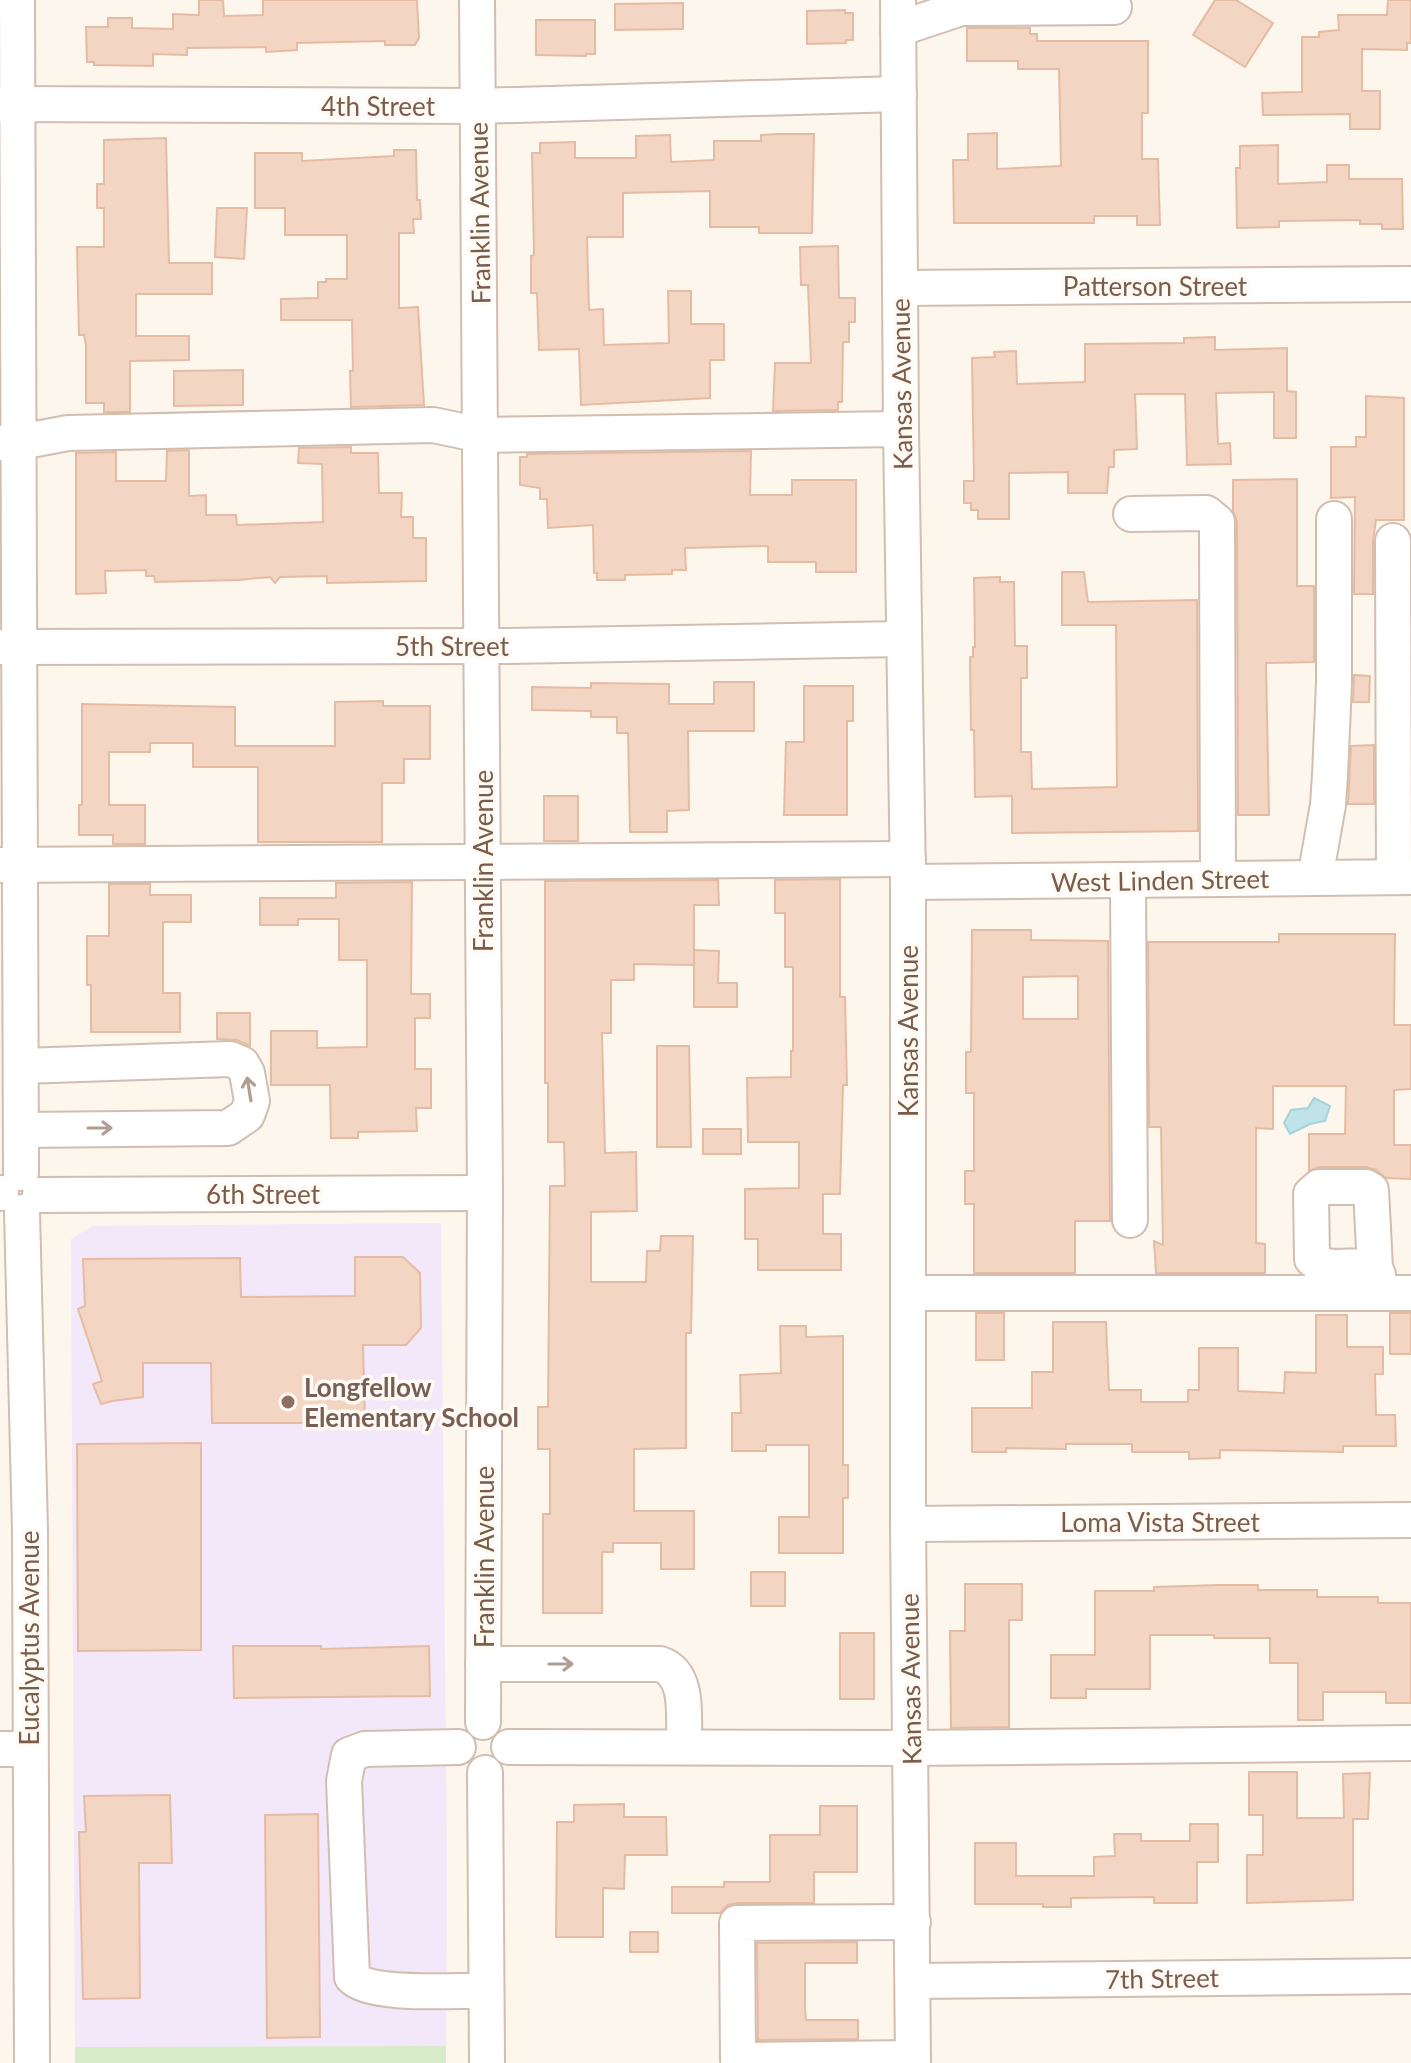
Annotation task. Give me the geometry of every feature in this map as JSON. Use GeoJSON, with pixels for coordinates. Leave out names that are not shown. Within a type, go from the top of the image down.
{"type":"FeatureCollection","features":[{"type":"Feature","properties":{"kind":"street","name":"Eucalyptus Avenue"},"geometry":{"type":"LineString","coordinates":[[17,0],[9,104],[9,865],[22,1066],[22,1130],[17,1193],[15,1749],[32,2063]]}},
{"type":"Feature","properties":{"kind":"street","name":"Franklin Avenue"},"geometry":{"type":"LineString","coordinates":[[477,0],[485,1193],[483,1722]]}},
{"type":"Feature","properties":{"kind":"street"},"geometry":{"type":"LineString","coordinates":[[898,15],[961,8],[1114,7]]}},
{"type":"Feature","properties":{"kind":"street","name":"Kansas Avenue"},"geometry":{"type":"LineString","coordinates":[[898,15],[908,870],[908,1524],[913,2061]]}},
{"type":"Feature","properties":{"kind":"street","name":"4th Street"},"geometry":{"type":"LineString","coordinates":[[9,104],[478,106],[899,94]]}},
{"type":"Feature","properties":{"kind":"street","name":"Patterson Street"},"geometry":{"type":"LineString","coordinates":[[900,288],[1411,284]]}},
{"type":"Feature","properties":{"kind":"street"},"geometry":{"type":"LineString","coordinates":[[10,442],[68,433],[433,425],[481,435],[901,429]]}},
{"type":"Feature","properties":{"kind":"street"},"geometry":{"type":"LineString","coordinates":[[1131,514],[1206,513],[1217,522],[1218,879]]}},
{"type":"Feature","properties":{"kind":"street"},"geometry":{"type":"LineString","coordinates":[[1315,878],[1330,775],[1334,683],[1334,519]]}},
{"type":"Feature","properties":{"kind":"street"},"geometry":{"type":"LineString","coordinates":[[1393,541],[1402,877]]}},
{"type":"Feature","properties":{"kind":"street","name":"5th Street"},"geometry":{"type":"LineString","coordinates":[[10,647],[483,646],[903,639]]}},
{"type":"Feature","properties":{"kind":"street","name":"West Linden Street"},"geometry":{"type":"LineString","coordinates":[[9,865],[482,860],[908,870],[1128,880],[1402,877]]}},
{"type":"Feature","properties":{"kind":"street"},"geometry":{"type":"LineString","coordinates":[[1128,880],[1130,1220]]}},
{"type":"Feature","properties":{"kind":"street"},"geometry":{"type":"LineString","coordinates":[[22,1066],[230,1059],[242,1064],[247,1073],[252,1101],[247,1115],[228,1128],[22,1130]]}},
{"type":"Feature","properties":{"kind":"street","name":"6th Street"},"geometry":{"type":"LineString","coordinates":[[17,1193],[485,1193]]}},
{"type":"Feature","properties":{"kind":"street"},"geometry":{"type":"LineString","coordinates":[[909,1293],[1388,1284]]}},
{"type":"Feature","properties":{"kind":"street","name":"Loma Vista Street"},"geometry":{"type":"LineString","coordinates":[[908,1524],[1411,1520]]}},
{"type":"Feature","properties":{"kind":"street"},"geometry":{"type":"LineString","coordinates":[[483,1664],[660,1664],[679,1678],[683,1697],[684,1747]]}},
{"type":"Feature","properties":{"kind":"street"},"geometry":{"type":"LineString","coordinates":[[483,1722],[501,1728],[509,1747],[501,1767],[485,1773],[469,1769],[463,1763],[458,1747],[463,1732],[469,1726],[483,1722]]}},
{"type":"Feature","properties":{"kind":"street"},"geometry":{"type":"LineString","coordinates":[[509,1747],[910,1748],[1411,1743]]}},
{"type":"Feature","properties":{"kind":"street"},"geometry":{"type":"LineString","coordinates":[[458,1747],[365,1749],[349,1755],[344,1781],[352,1977],[358,1983],[378,1988],[486,1991]]}},
{"type":"Feature","properties":{"kind":"street"},"geometry":{"type":"LineString","coordinates":[[485,1773],[487,2063]]}},
{"type":"Feature","properties":{"kind":"street"},"geometry":{"type":"LineString","coordinates":[[913,1922],[737,1923],[737,1938],[738,2060],[913,2061]]}},
{"type":"Feature","properties":{"kind":"street","name":"7th Street"},"geometry":{"type":"LineString","coordinates":[[913,1981],[1411,1976]]}},
{"type":"Feature","properties":{"kind":"shaded area"},"geometry":{"type":"Polygon","coordinates":[[[441,1223],[446,2063],[75,2063],[71,1239],[92,1226],[441,1223]]]}},
{"type":"Feature","properties":{"kind":"green space"},"geometry":{"type":"Polygon","coordinates":[[[446,2046],[446,2063],[75,2063],[75,2047],[446,2046]]]}},
{"type":"Feature","properties":{"kind":"water"},"geometry":{"type":"Polygon","coordinates":[[[1314,1098],[1330,1106],[1325,1121],[1310,1124],[1290,1134],[1284,1123],[1291,1110],[1308,1108],[1314,1098]]]}},
{"type":"Feature","properties":{"kind":"building"},"geometry":{"type":"Polygon","coordinates":[[[199,0],[223,0],[224,16],[263,15],[263,0],[417,0],[419,38],[415,45],[385,45],[385,41],[297,43],[297,50],[266,52],[266,47],[187,48],[187,55],[153,54],[153,66],[94,65],[94,62],[87,62],[86,27],[108,27],[108,18],[132,18],[132,28],[173,29],[173,14],[199,15],[199,0]]]}},
{"type":"Feature","properties":{"kind":"building"},"geometry":{"type":"Polygon","coordinates":[[[1215,0],[1236,0],[1273,23],[1245,67],[1193,35],[1215,0]]]}},
{"type":"Feature","properties":{"kind":"building"},"geometry":{"type":"Polygon","coordinates":[[[1388,0],[1411,0],[1411,43],[1407,43],[1407,50],[1362,49],[1362,91],[1380,91],[1380,129],[1350,129],[1350,114],[1263,115],[1262,93],[1302,92],[1302,37],[1319,37],[1319,32],[1339,30],[1338,15],[1387,15],[1388,0]]]}},
{"type":"Feature","properties":{"kind":"building"},"geometry":{"type":"Polygon","coordinates":[[[683,3],[683,29],[615,30],[615,4],[683,3]]]}},
{"type":"Feature","properties":{"kind":"building"},"geometry":{"type":"Polygon","coordinates":[[[845,10],[845,13],[853,13],[853,40],[807,44],[807,11],[845,10]]]}},
{"type":"Feature","properties":{"kind":"building"},"geometry":{"type":"Polygon","coordinates":[[[536,20],[595,20],[595,54],[536,55],[536,20]]]}},
{"type":"Feature","properties":{"kind":"building"},"geometry":{"type":"Polygon","coordinates":[[[967,28],[1030,28],[1030,34],[1037,34],[1037,41],[1148,41],[1148,113],[1142,113],[1142,159],[1158,159],[1160,225],[1137,225],[1137,216],[1094,216],[1094,223],[954,223],[953,160],[968,160],[968,134],[997,133],[997,169],[1061,166],[1059,69],[1018,69],[1018,61],[967,61],[967,28]]]}},
{"type":"Feature","properties":{"kind":"building"},"geometry":{"type":"Polygon","coordinates":[[[814,134],[812,233],[759,233],[759,227],[710,227],[710,191],[623,193],[623,237],[587,237],[589,310],[603,309],[604,345],[669,343],[668,291],[691,291],[691,324],[724,324],[724,360],[710,360],[710,398],[581,405],[579,349],[539,350],[537,293],[531,293],[531,256],[534,255],[532,153],[540,153],[540,143],[575,142],[575,158],[636,158],[636,136],[670,135],[671,162],[714,160],[714,141],[761,141],[761,135],[814,134]]]}},
{"type":"Feature","properties":{"kind":"building"},"geometry":{"type":"Polygon","coordinates":[[[166,138],[169,263],[212,263],[212,294],[136,294],[136,336],[189,336],[189,360],[130,361],[130,412],[104,412],[104,403],[86,403],[86,345],[84,335],[79,335],[77,247],[104,247],[104,208],[97,208],[97,184],[104,184],[104,140],[166,138]]]}},
{"type":"Feature","properties":{"kind":"building"},"geometry":{"type":"Polygon","coordinates":[[[1278,145],[1278,184],[1327,182],[1327,165],[1349,165],[1349,179],[1402,179],[1403,229],[1382,229],[1382,224],[1360,224],[1360,220],[1279,221],[1279,227],[1237,228],[1236,168],[1240,168],[1240,146],[1278,145]]]}},
{"type":"Feature","properties":{"kind":"building"},"geometry":{"type":"Polygon","coordinates":[[[394,150],[416,150],[417,200],[420,200],[421,219],[413,219],[414,233],[399,233],[399,308],[418,307],[424,405],[351,407],[352,320],[281,320],[281,299],[318,298],[318,282],[347,279],[347,235],[285,235],[285,208],[255,208],[255,153],[302,153],[302,161],[394,156],[394,150]]]}},
{"type":"Feature","properties":{"kind":"building"},"geometry":{"type":"Polygon","coordinates":[[[217,208],[247,208],[244,259],[215,257],[217,208]]]}},
{"type":"Feature","properties":{"kind":"building"},"geometry":{"type":"Polygon","coordinates":[[[838,246],[839,298],[855,298],[855,322],[849,322],[849,342],[843,342],[842,402],[838,402],[838,410],[773,411],[775,363],[811,363],[808,285],[801,285],[800,247],[838,246]]]}},
{"type":"Feature","properties":{"kind":"building"},"geometry":{"type":"Polygon","coordinates":[[[1215,337],[1215,350],[1287,348],[1287,391],[1296,392],[1296,438],[1274,438],[1274,392],[1216,393],[1218,444],[1230,443],[1231,464],[1187,465],[1185,394],[1135,394],[1137,449],[1114,450],[1114,467],[1109,467],[1107,493],[1068,493],[1068,472],[1009,473],[1009,519],[978,519],[978,510],[971,510],[971,503],[964,503],[964,481],[974,481],[972,358],[995,357],[994,352],[1016,351],[1017,384],[1085,382],[1085,344],[1184,343],[1184,338],[1215,337]]]}},
{"type":"Feature","properties":{"kind":"building"},"geometry":{"type":"Polygon","coordinates":[[[243,370],[243,405],[174,406],[174,371],[243,370]]]}},
{"type":"Feature","properties":{"kind":"building"},"geometry":{"type":"Polygon","coordinates":[[[1366,396],[1404,398],[1404,520],[1376,520],[1373,594],[1354,594],[1355,497],[1331,498],[1331,447],[1356,447],[1356,437],[1366,437],[1366,396]]]}},
{"type":"Feature","properties":{"kind":"building"},"geometry":{"type":"Polygon","coordinates":[[[351,447],[351,453],[378,453],[379,493],[402,493],[401,517],[413,517],[413,538],[426,538],[426,581],[327,583],[327,576],[280,577],[275,583],[270,577],[155,582],[154,576],[146,576],[146,570],[105,571],[106,593],[76,594],[76,453],[116,452],[116,481],[166,481],[167,451],[189,450],[189,496],[206,495],[206,515],[236,515],[237,525],[323,522],[322,464],[298,463],[299,448],[351,447]]]}},
{"type":"Feature","properties":{"kind":"building"},"geometry":{"type":"Polygon","coordinates":[[[751,451],[750,495],[792,495],[792,480],[856,480],[856,572],[816,572],[816,562],[768,562],[768,546],[685,548],[686,570],[672,570],[672,574],[625,575],[625,580],[597,580],[597,573],[594,573],[593,525],[548,528],[547,499],[540,499],[540,488],[520,485],[520,457],[527,457],[527,454],[751,451]]]}},
{"type":"Feature","properties":{"kind":"building"},"geometry":{"type":"Polygon","coordinates":[[[1297,479],[1297,586],[1314,586],[1314,662],[1266,663],[1269,815],[1238,815],[1237,522],[1233,511],[1233,480],[1297,479]]]}},
{"type":"Feature","properties":{"kind":"building"},"geometry":{"type":"Polygon","coordinates":[[[1062,572],[1084,572],[1088,602],[1197,600],[1198,831],[1012,833],[1012,796],[975,797],[970,657],[973,657],[975,647],[974,578],[1000,577],[1000,582],[1014,582],[1015,646],[1027,646],[1027,678],[1021,678],[1021,752],[1031,752],[1032,789],[1117,787],[1116,625],[1062,625],[1062,572]]]}},
{"type":"Feature","properties":{"kind":"building"},"geometry":{"type":"Polygon","coordinates":[[[1354,675],[1370,676],[1369,702],[1353,702],[1354,675]]]}},
{"type":"Feature","properties":{"kind":"building"},"geometry":{"type":"Polygon","coordinates":[[[714,682],[754,682],[754,731],[688,731],[689,810],[667,811],[667,832],[630,832],[628,733],[617,733],[617,717],[591,717],[591,711],[532,710],[532,687],[591,688],[591,683],[669,684],[669,704],[714,704],[714,682]]]}},
{"type":"Feature","properties":{"kind":"building"},"geometry":{"type":"Polygon","coordinates":[[[804,686],[853,686],[853,721],[847,721],[847,815],[784,815],[786,742],[804,742],[804,686]]]}},
{"type":"Feature","properties":{"kind":"building"},"geometry":{"type":"Polygon","coordinates":[[[383,701],[383,706],[430,706],[430,759],[404,759],[404,783],[382,783],[382,842],[258,842],[258,767],[193,767],[193,743],[150,743],[150,752],[109,752],[109,805],[145,805],[145,844],[113,844],[113,835],[79,835],[82,704],[235,707],[235,746],[335,746],[335,702],[383,701]]]}},
{"type":"Feature","properties":{"kind":"building"},"geometry":{"type":"Polygon","coordinates":[[[1374,745],[1374,804],[1348,804],[1351,746],[1374,745]]]}},
{"type":"Feature","properties":{"kind":"building"},"geometry":{"type":"Polygon","coordinates":[[[544,796],[578,796],[578,841],[544,841],[544,796]]]}},
{"type":"Feature","properties":{"kind":"building"},"geometry":{"type":"Polygon","coordinates":[[[840,879],[840,997],[845,997],[847,1085],[843,1085],[840,1194],[823,1194],[823,1234],[841,1234],[841,1270],[758,1270],[758,1239],[745,1239],[745,1189],[799,1188],[799,1142],[748,1142],[747,1078],[791,1077],[793,967],[785,967],[785,913],[775,913],[775,880],[840,879]]]}},
{"type":"Feature","properties":{"kind":"building"},"geometry":{"type":"Polygon","coordinates":[[[718,880],[719,905],[694,905],[694,965],[634,964],[634,980],[611,980],[611,1033],[602,1033],[605,1153],[636,1152],[637,1211],[591,1212],[591,1282],[646,1282],[647,1251],[660,1251],[661,1236],[693,1236],[691,1333],[686,1333],[686,1448],[634,1449],[634,1511],[694,1511],[694,1569],[661,1569],[661,1543],[613,1543],[613,1552],[602,1552],[602,1613],[543,1613],[543,1514],[550,1514],[550,1449],[538,1449],[538,1407],[548,1407],[550,1186],[565,1186],[564,1142],[548,1142],[545,881],[718,880]]]}},
{"type":"Feature","properties":{"kind":"building"},"geometry":{"type":"Polygon","coordinates":[[[412,882],[411,994],[430,994],[430,1018],[415,1018],[415,1069],[431,1069],[431,1108],[416,1108],[417,1131],[358,1132],[358,1138],[331,1138],[330,1085],[271,1085],[271,1031],[317,1031],[317,1048],[367,1047],[367,960],[339,960],[339,919],[298,919],[298,925],[260,925],[260,898],[336,898],[336,883],[412,882]]]}},
{"type":"Feature","properties":{"kind":"building"},"geometry":{"type":"Polygon","coordinates":[[[109,884],[150,884],[150,895],[191,895],[191,922],[163,922],[163,993],[180,993],[180,1032],[91,1032],[87,936],[109,936],[109,884]]]}},
{"type":"Feature","properties":{"kind":"building"},"geometry":{"type":"Polygon","coordinates":[[[972,930],[1031,930],[1031,940],[1108,941],[1110,1221],[1075,1221],[1075,1273],[974,1273],[974,1204],[965,1204],[965,1171],[974,1171],[974,1093],[966,1093],[966,1052],[971,1052],[972,930]],[[1078,976],[1023,977],[1023,1019],[1078,1019],[1078,976]]]}},
{"type":"Feature","properties":{"kind":"building"},"geometry":{"type":"Polygon","coordinates":[[[1279,934],[1395,934],[1394,1025],[1411,1025],[1411,1089],[1394,1090],[1394,1145],[1411,1145],[1411,1179],[1386,1178],[1366,1167],[1319,1167],[1309,1171],[1309,1134],[1345,1134],[1346,1086],[1273,1086],[1273,1129],[1256,1128],[1256,1243],[1265,1244],[1265,1273],[1156,1273],[1154,1241],[1163,1245],[1161,1127],[1149,1127],[1148,942],[1279,942],[1279,934]]]}},
{"type":"Feature","properties":{"kind":"building"},"geometry":{"type":"Polygon","coordinates":[[[694,950],[719,951],[718,983],[737,983],[737,1007],[694,1007],[694,950]]]}},
{"type":"Feature","properties":{"kind":"building"},"geometry":{"type":"Polygon","coordinates":[[[217,1013],[250,1013],[250,1046],[237,1040],[217,1039],[217,1013]]]}},
{"type":"Feature","properties":{"kind":"building"},"geometry":{"type":"Polygon","coordinates":[[[657,1046],[689,1046],[691,1147],[657,1147],[657,1046]]]}},
{"type":"Feature","properties":{"kind":"building"},"geometry":{"type":"Polygon","coordinates":[[[703,1129],[741,1129],[741,1154],[703,1154],[703,1129]]]}},
{"type":"Feature","properties":{"kind":"building"},"geometry":{"type":"Polygon","coordinates":[[[355,1257],[403,1257],[420,1273],[421,1328],[406,1345],[363,1345],[365,1423],[212,1423],[211,1363],[143,1363],[143,1397],[101,1404],[93,1384],[102,1381],[78,1309],[85,1306],[83,1259],[240,1258],[241,1297],[355,1296],[355,1257]]]}},
{"type":"Feature","properties":{"kind":"building"},"geometry":{"type":"Polygon","coordinates":[[[976,1313],[1004,1313],[1004,1360],[976,1360],[976,1313]]]}},
{"type":"Feature","properties":{"kind":"building"},"geometry":{"type":"Polygon","coordinates":[[[1390,1313],[1411,1313],[1411,1354],[1390,1354],[1390,1313]]]}},
{"type":"Feature","properties":{"kind":"building"},"geometry":{"type":"Polygon","coordinates":[[[1316,1315],[1347,1315],[1347,1347],[1383,1347],[1383,1374],[1375,1374],[1376,1415],[1395,1415],[1396,1446],[1343,1446],[1343,1452],[1220,1450],[1220,1458],[1189,1459],[1189,1452],[1132,1452],[1132,1444],[1066,1444],[1066,1449],[1006,1448],[1006,1452],[972,1452],[972,1408],[1032,1408],[1032,1372],[1053,1372],[1053,1322],[1106,1322],[1109,1390],[1141,1390],[1141,1402],[1188,1402],[1188,1390],[1199,1390],[1199,1348],[1238,1348],[1238,1391],[1284,1393],[1285,1372],[1316,1373],[1316,1315]]]}},
{"type":"Feature","properties":{"kind":"building"},"geometry":{"type":"Polygon","coordinates":[[[780,1326],[806,1326],[806,1337],[843,1336],[843,1465],[848,1465],[848,1498],[843,1498],[843,1553],[779,1553],[779,1517],[809,1517],[809,1445],[766,1445],[766,1451],[732,1451],[732,1413],[741,1413],[740,1375],[781,1373],[780,1326]]]}},
{"type":"Feature","properties":{"kind":"building"},"geometry":{"type":"Polygon","coordinates":[[[201,1443],[201,1650],[78,1651],[77,1444],[201,1443]]]}},
{"type":"Feature","properties":{"kind":"building"},"geometry":{"type":"Polygon","coordinates":[[[751,1572],[785,1572],[785,1606],[751,1606],[751,1572]]]}},
{"type":"Feature","properties":{"kind":"building"},"geometry":{"type":"Polygon","coordinates":[[[965,1584],[1022,1584],[1022,1620],[1009,1620],[1009,1727],[951,1728],[950,1631],[965,1631],[965,1584]]]}},
{"type":"Feature","properties":{"kind":"building"},"geometry":{"type":"Polygon","coordinates":[[[1258,1585],[1258,1590],[1317,1590],[1317,1597],[1378,1597],[1378,1603],[1411,1603],[1411,1703],[1386,1703],[1386,1692],[1323,1692],[1323,1720],[1298,1720],[1298,1663],[1270,1663],[1270,1638],[1214,1638],[1214,1635],[1150,1635],[1150,1689],[1086,1689],[1086,1698],[1051,1698],[1051,1655],[1095,1655],[1095,1591],[1154,1591],[1154,1587],[1258,1585]]]}},
{"type":"Feature","properties":{"kind":"building"},"geometry":{"type":"Polygon","coordinates":[[[840,1633],[874,1633],[874,1699],[840,1699],[840,1633]]]}},
{"type":"Feature","properties":{"kind":"building"},"geometry":{"type":"Polygon","coordinates":[[[233,1646],[321,1646],[321,1649],[429,1646],[430,1696],[234,1698],[233,1646]]]}},
{"type":"Feature","properties":{"kind":"building"},"geometry":{"type":"Polygon","coordinates":[[[1249,1772],[1297,1772],[1297,1818],[1344,1818],[1343,1774],[1370,1773],[1368,1819],[1353,1819],[1353,1900],[1247,1903],[1247,1855],[1263,1855],[1263,1815],[1249,1815],[1249,1772]]]}},
{"type":"Feature","properties":{"kind":"building"},"geometry":{"type":"Polygon","coordinates":[[[170,1795],[172,1863],[139,1863],[140,1998],[83,1999],[79,1832],[86,1832],[84,1796],[170,1795]]]}},
{"type":"Feature","properties":{"kind":"building"},"geometry":{"type":"Polygon","coordinates":[[[624,1804],[624,1817],[666,1817],[667,1855],[625,1855],[624,1889],[603,1888],[603,1937],[556,1937],[557,1822],[574,1822],[574,1805],[624,1804]]]}},
{"type":"Feature","properties":{"kind":"building"},"geometry":{"type":"Polygon","coordinates":[[[820,1806],[857,1806],[857,1872],[814,1872],[814,1903],[737,1903],[728,1905],[720,1913],[672,1913],[672,1887],[724,1887],[724,1882],[770,1882],[770,1835],[820,1835],[820,1806]]]}},
{"type":"Feature","properties":{"kind":"building"},"geometry":{"type":"Polygon","coordinates":[[[318,1814],[320,2037],[267,2038],[265,1815],[318,1814]]]}},
{"type":"Feature","properties":{"kind":"building"},"geometry":{"type":"Polygon","coordinates":[[[1190,1824],[1218,1824],[1218,1862],[1197,1862],[1197,1903],[1154,1903],[1154,1897],[1071,1898],[1071,1907],[975,1904],[975,1843],[1016,1843],[1016,1876],[1094,1876],[1094,1857],[1115,1856],[1114,1834],[1141,1834],[1141,1841],[1190,1841],[1190,1824]]]}},
{"type":"Feature","properties":{"kind":"building"},"geometry":{"type":"Polygon","coordinates":[[[630,1932],[658,1932],[658,1952],[630,1952],[630,1932]]]}},
{"type":"Feature","properties":{"kind":"building"},"geometry":{"type":"Polygon","coordinates":[[[857,1942],[857,1963],[805,1963],[805,2007],[806,2020],[858,2020],[858,2039],[758,2040],[757,1943],[857,1942]]]}},
{"type":"Feature","properties":{"kind":"place","name":"Longfellow Elementary School"},"geometry":{"type":"Point","coordinates":[288,1402]}}]}
